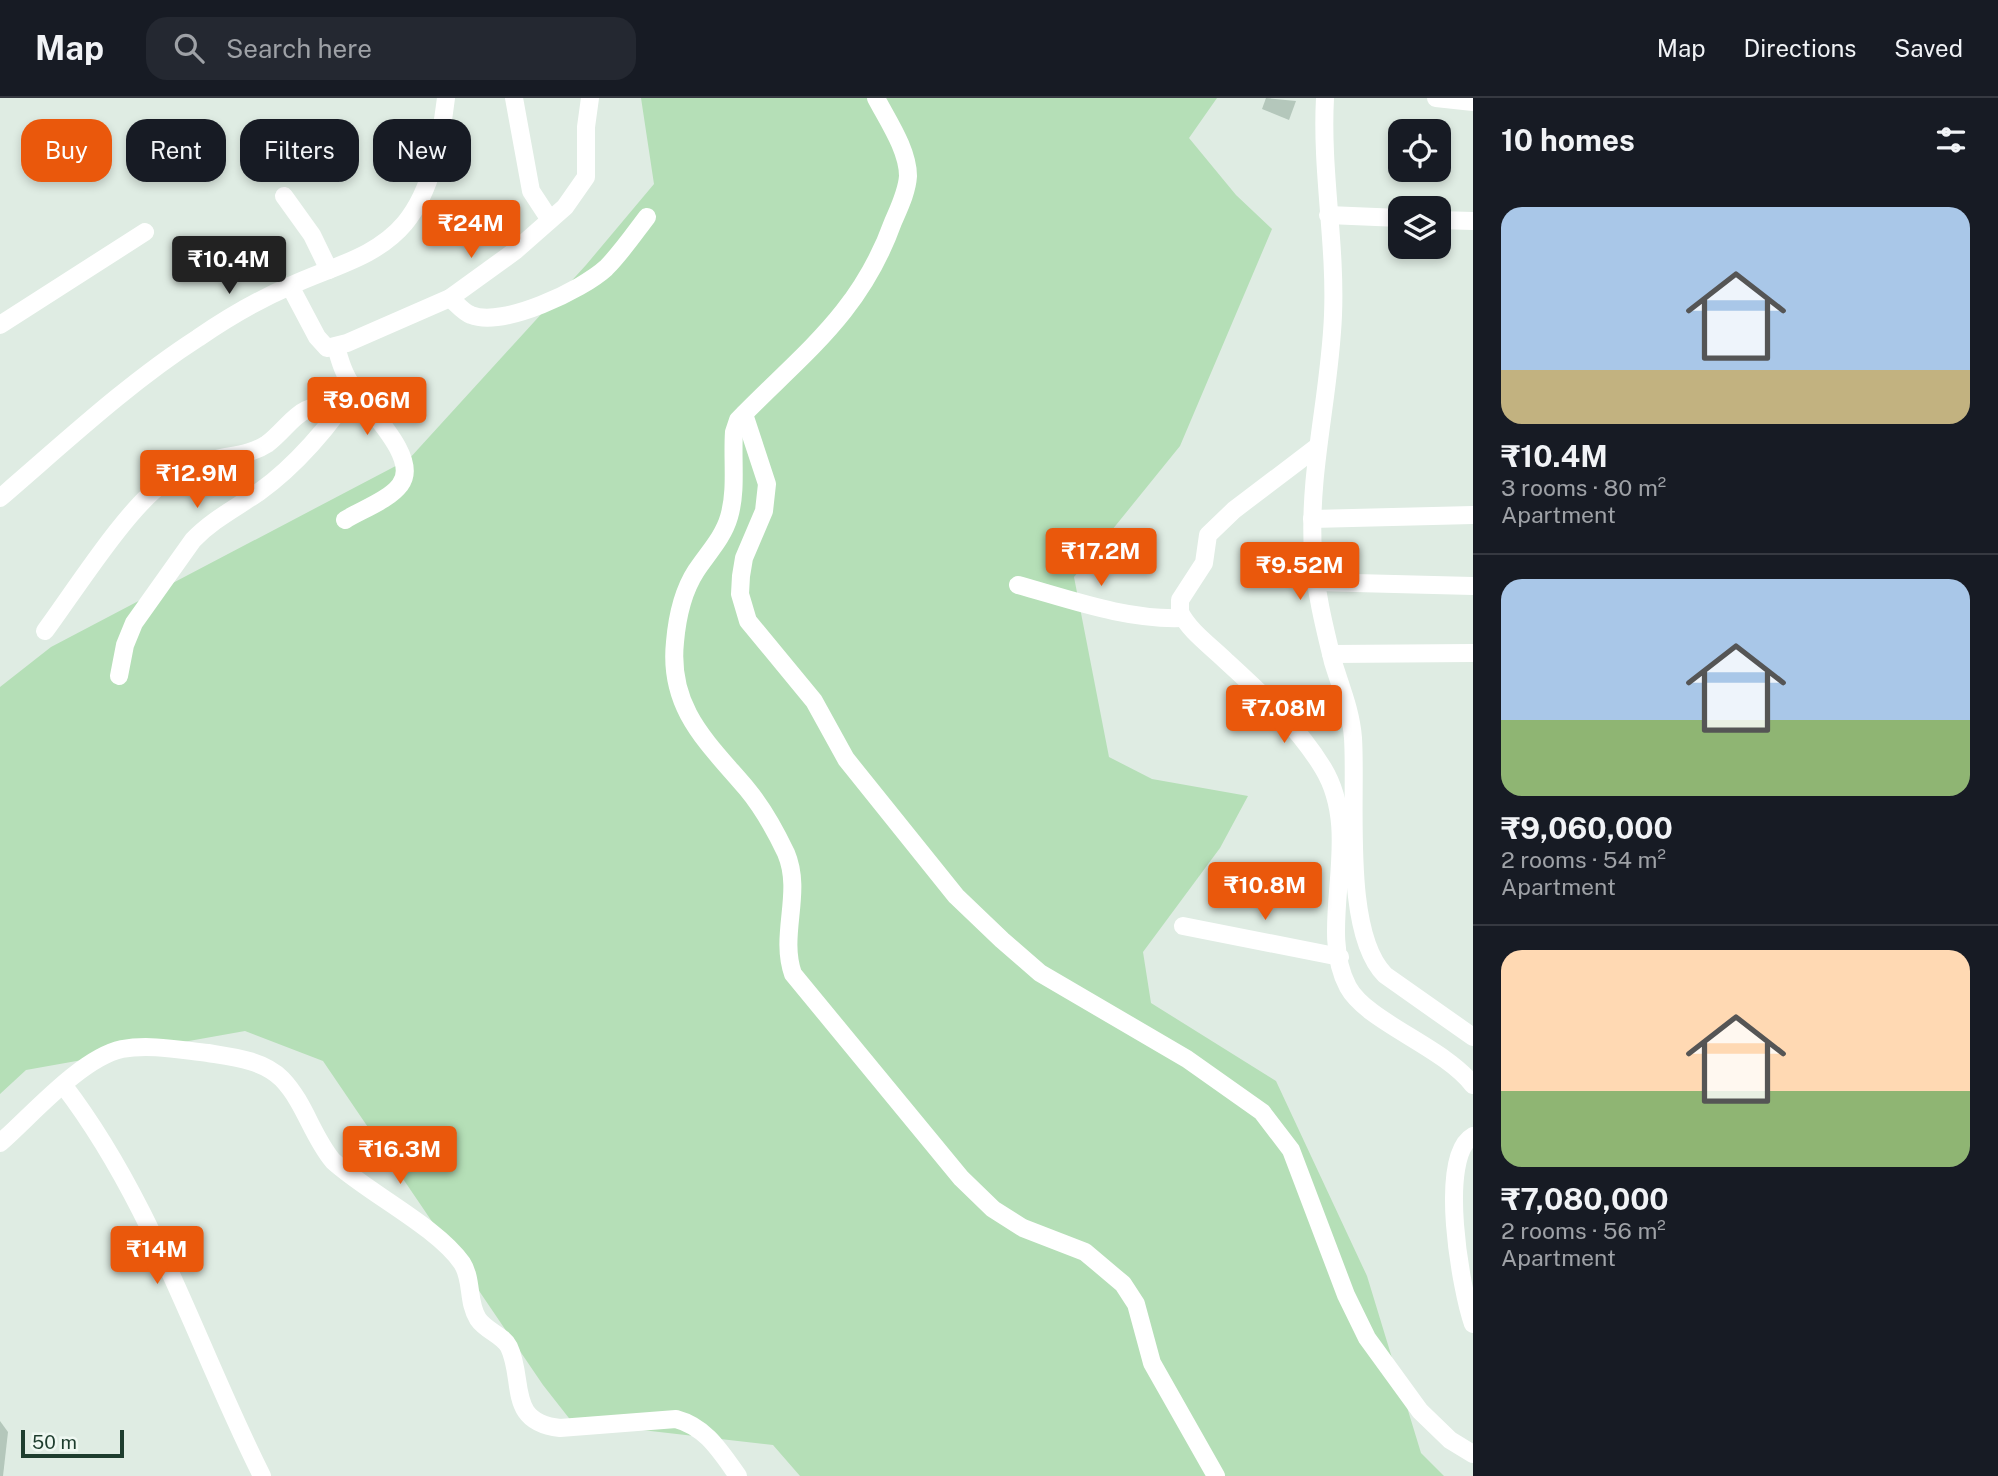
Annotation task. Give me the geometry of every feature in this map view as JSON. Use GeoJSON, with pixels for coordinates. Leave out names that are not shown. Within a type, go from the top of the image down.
{"type":"FeatureCollection","features":[{"type":"Feature","properties":{"kind":"street"},"geometry":{"type":"LineString","coordinates":[[0,498],[97,415],[195,339],[290,286],[370,253],[405,222],[423,194],[446,98]]}},
{"type":"Feature","properties":{"kind":"street"},"geometry":{"type":"LineString","coordinates":[[514,98],[531,191],[550,220]]}},
{"type":"Feature","properties":{"kind":"street"},"geometry":{"type":"LineString","coordinates":[[290,286],[322,345],[336,347],[450,298],[514,251],[565,207],[586,177],[586,127],[590,98]]}},
{"type":"Feature","properties":{"kind":"street"},"geometry":{"type":"LineString","coordinates":[[876,98],[899,144],[908,174],[879,260],[831,328],[744,414],[734,432],[729,517],[724,532],[694,574],[683,599],[674,644],[676,682],[684,709],[722,763],[749,791],[785,851],[794,885],[789,946],[793,974],[961,1178],[993,1209],[1024,1228],[1085,1252],[1123,1284],[1136,1304],[1152,1363],[1216,1476]]}},
{"type":"Feature","properties":{"kind":"street"},"geometry":{"type":"LineString","coordinates":[[1325,98],[1323,149],[1334,313],[1317,447],[1312,519],[1316,582],[1331,654],[1348,702],[1353,738],[1358,903],[1367,951],[1385,975],[1473,1037]]}},
{"type":"Feature","properties":{"kind":"street"},"geometry":{"type":"LineString","coordinates":[[1436,98],[1473,102]]}},
{"type":"Feature","properties":{"kind":"street"},"geometry":{"type":"LineString","coordinates":[[284,196],[312,235],[329,270]]}},
{"type":"Feature","properties":{"kind":"street"},"geometry":{"type":"LineString","coordinates":[[1328,215],[1388,218]]}},
{"type":"Feature","properties":{"kind":"street"},"geometry":{"type":"LineString","coordinates":[[450,298],[472,316],[485,317],[539,305],[587,282],[607,267],[647,217]]}},
{"type":"Feature","properties":{"kind":"street"},"geometry":{"type":"LineString","coordinates":[[1451,220],[1473,221]]}},
{"type":"Feature","properties":{"kind":"street"},"geometry":{"type":"LineString","coordinates":[[0,325],[145,232]]}},
{"type":"Feature","properties":{"kind":"street"},"geometry":{"type":"LineString","coordinates":[[336,347],[353,388],[404,458],[405,469],[398,488],[345,520]]}},
{"type":"Feature","properties":{"kind":"street"},"geometry":{"type":"LineString","coordinates":[[120,676],[129,633],[143,608],[193,540],[212,523],[282,474],[353,388]]}},
{"type":"Feature","properties":{"kind":"street"},"geometry":{"type":"LineString","coordinates":[[44,631],[124,525],[167,480],[213,460],[250,452],[267,444],[306,409],[325,405],[339,408]]}},
{"type":"Feature","properties":{"kind":"street"},"geometry":{"type":"LineString","coordinates":[[744,414],[767,484],[764,511],[744,558],[740,576],[740,594],[748,621],[814,701],[846,759],[956,896],[1002,940],[1040,973],[1187,1059],[1262,1112],[1291,1150],[1346,1295],[1367,1338],[1420,1411],[1450,1440],[1473,1454]]}},
{"type":"Feature","properties":{"kind":"street"},"geometry":{"type":"LineString","coordinates":[[1317,447],[1234,510],[1208,535],[1201,570],[1180,600],[1182,618],[1297,730],[1325,771],[1340,812],[1337,926],[1340,957],[1343,975],[1356,998],[1447,1060],[1473,1085]]}},
{"type":"Feature","properties":{"kind":"street"},"geometry":{"type":"LineString","coordinates":[[1312,519],[1473,515]]}},
{"type":"Feature","properties":{"kind":"street"},"geometry":{"type":"LineString","coordinates":[[1316,582],[1473,586]]}},
{"type":"Feature","properties":{"kind":"street"},"geometry":{"type":"LineString","coordinates":[[1018,585],[1126,614],[1157,619],[1182,618]]}},
{"type":"Feature","properties":{"kind":"street"},"geometry":{"type":"LineString","coordinates":[[1331,654],[1473,653]]}},
{"type":"Feature","properties":{"kind":"street"},"geometry":{"type":"LineString","coordinates":[[1183,926],[1340,957]]}},
{"type":"Feature","properties":{"kind":"street"},"geometry":{"type":"LineString","coordinates":[[0,1143],[93,1063],[123,1049],[170,1048],[242,1058],[280,1077],[303,1107],[333,1161],[421,1227],[461,1263],[474,1312],[479,1321],[506,1342],[510,1350],[517,1390],[533,1419],[544,1427],[560,1428],[676,1419],[692,1423],[706,1434],[738,1476]]}},
{"type":"Feature","properties":{"kind":"street"},"geometry":{"type":"LineString","coordinates":[[64,1086],[111,1156],[146,1218],[234,1421],[262,1476]]}},
{"type":"Feature","properties":{"kind":"street"},"geometry":{"type":"LineString","coordinates":[[1473,1136],[1458,1154],[1455,1198],[1457,1247],[1473,1324]]}},
{"type":"Feature","properties":{"kind":"green space"},"geometry":{"type":"Polygon","coordinates":[[[641,98],[1217,98],[1189,138],[1236,195],[1272,229],[1180,446],[1074,577],[1109,757],[1152,779],[1248,796],[1220,848],[1143,952],[1151,1003],[1276,1081],[1367,1276],[1421,1453],[1444,1476],[800,1476],[773,1445],[572,1422],[543,1385],[323,1061],[245,1031],[26,1070],[0,1094],[0,687],[51,647],[409,459],[586,265],[654,184],[641,98]]]}},
{"type":"Feature","properties":{"kind":"building"},"geometry":{"type":"Polygon","coordinates":[[[1266,98],[1296,101],[1289,120],[1262,109],[1266,98]]]}},
{"type":"Feature","properties":{"kind":"building"},"geometry":{"type":"Polygon","coordinates":[[[0,1421],[8,1432],[3,1476],[0,1476],[0,1421]]]}}]}
